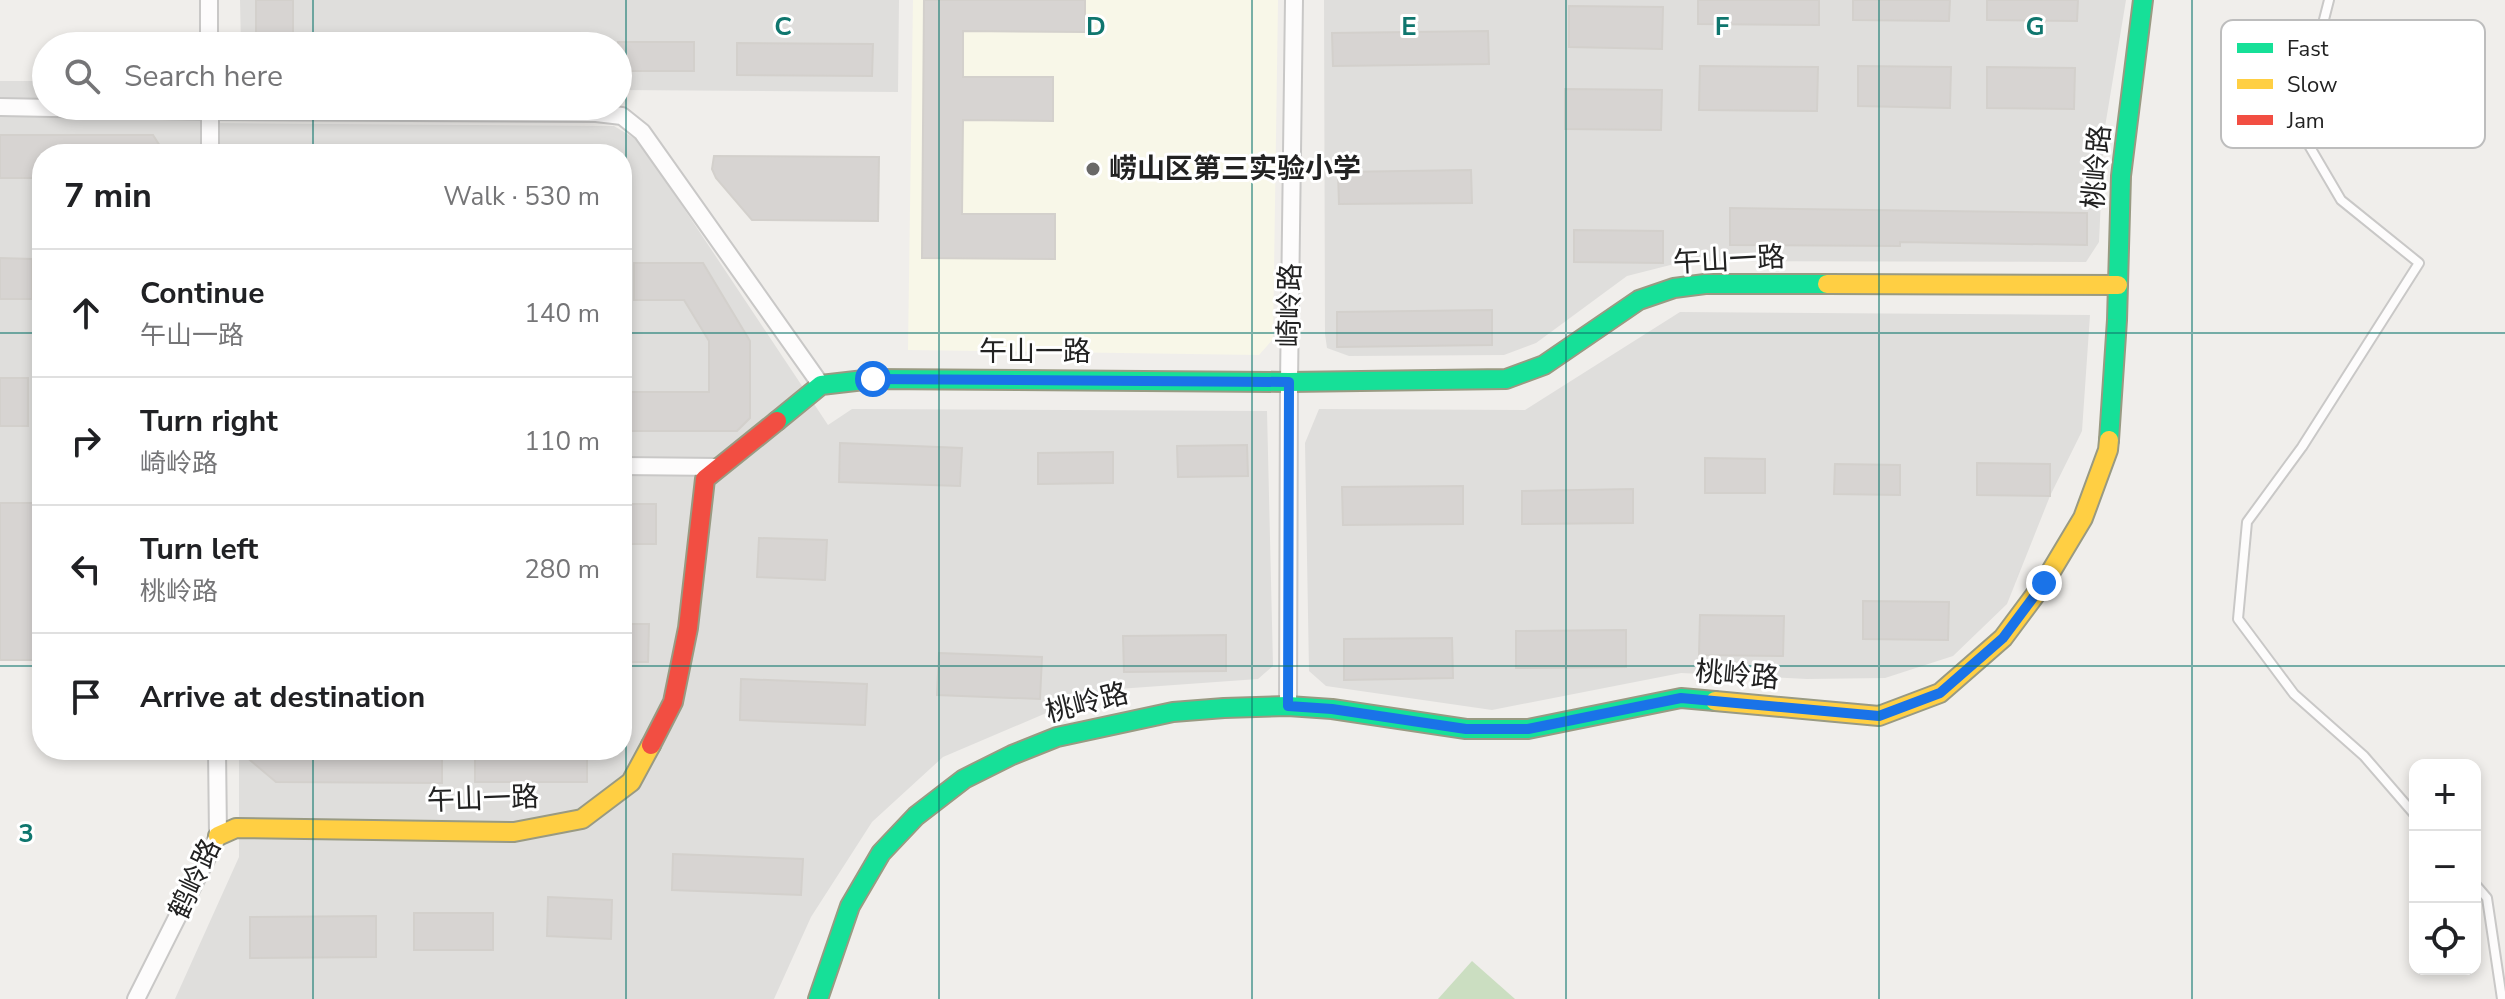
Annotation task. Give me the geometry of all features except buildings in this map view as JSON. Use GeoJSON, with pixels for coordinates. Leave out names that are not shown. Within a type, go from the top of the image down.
{"type":"FeatureCollection","features":[{"type":"Feature","properties":{"kind":"street"},"geometry":{"type":"LineString","coordinates":[[209,0],[209,32]]}},
{"type":"Feature","properties":{"kind":"street","name":"崎岭路"},"geometry":{"type":"LineString","coordinates":[[1288,706],[1294,0]]}},
{"type":"Feature","properties":{"kind":"street","name":"桃岭路"},"geometry":{"type":"LineString","coordinates":[[818,999],[850,906],[881,853],[916,816],[964,779],[1057,737],[1173,712],[1288,706],[1332,709],[1466,729],[1528,729],[1681,698],[1879,716],[1940,693],[2003,638],[2044,583],[2083,518],[2108,450],[2121,176],[2143,0]]}},
{"type":"Feature","properties":{"kind":"street"},"geometry":{"type":"LineString","coordinates":[[0,107],[32,107]]}},
{"type":"Feature","properties":{"kind":"street"},"geometry":{"type":"LineString","coordinates":[[210,120],[210,144]]}},
{"type":"Feature","properties":{"kind":"street"},"geometry":{"type":"LineString","coordinates":[[627,120],[642,132],[821,385]]}},
{"type":"Feature","properties":{"kind":"street","name":"午山一路"},"geometry":{"type":"LineString","coordinates":[[218,836],[236,828],[514,832],[582,819],[631,782],[673,702],[688,628],[705,479],[821,385],[873,379],[1289,382],[1506,379],[1544,365],[1639,300],[1674,288],[1705,284],[2118,285]]}},
{"type":"Feature","properties":{"kind":"street"},"geometry":{"type":"LineString","coordinates":[[632,466],[720,467]]}},
{"type":"Feature","properties":{"kind":"street","name":"鹤岭路"},"geometry":{"type":"LineString","coordinates":[[136,999],[218,836],[217,760]]}},
{"type":"Feature","properties":{"kind":"lane"},"geometry":{"type":"LineString","coordinates":[[2324,20],[2329,0]]}},
{"type":"Feature","properties":{"kind":"lane"},"geometry":{"type":"LineString","coordinates":[[2310,148],[2341,200],[2419,263],[2302,447],[2247,522],[2238,619],[2294,694],[2364,756],[2409,808]]}},
{"type":"Feature","properties":{"kind":"lane"},"geometry":{"type":"LineString","coordinates":[[2481,891],[2487,898],[2502,999]]}},
{"type":"Feature","properties":{"kind":"shaded area"},"geometry":{"type":"Polygon","coordinates":[[[240,0],[899,0],[898,92],[632,90],[632,32],[241,32],[240,0]]]}},
{"type":"Feature","properties":{"kind":"shaded area","name":"崂山区第三实验小学"},"geometry":{"type":"Polygon","coordinates":[[[913,0],[1278,0],[1273,339],[1259,355],[908,350],[913,0]]]}},
{"type":"Feature","properties":{"kind":"shaded area"},"geometry":{"type":"Polygon","coordinates":[[[1324,0],[2126,0],[2104,133],[2099,242],[2086,262],[1686,261],[1627,276],[1536,343],[1504,355],[1349,356],[1327,348],[1325,334],[1324,0]]]}},
{"type":"Feature","properties":{"kind":"shaded area"},"geometry":{"type":"Polygon","coordinates":[[[0,81],[32,81],[32,120],[614,126],[639,141],[828,425],[852,409],[1267,411],[1273,666],[1258,679],[1118,689],[1051,711],[943,757],[872,822],[811,917],[774,999],[175,999],[239,857],[239,760],[632,760],[632,144],[32,144],[32,652],[0,651],[0,81]]]}},
{"type":"Feature","properties":{"kind":"shaded area"},"geometry":{"type":"Polygon","coordinates":[[[1680,312],[2090,315],[2082,431],[2050,496],[2007,604],[1953,656],[1885,678],[1807,679],[1681,673],[1492,710],[1326,686],[1309,671],[1305,443],[1319,409],[1525,410],[1680,312]]]}},
{"type":"Feature","properties":{"kind":"green space"},"geometry":{"type":"Polygon","coordinates":[[[1472,961],[1515,999],[1438,999],[1472,961]]]}},
{"type":"Feature","properties":{"kind":"traffic: fast"},"geometry":{"type":"LineString","coordinates":[[2109,440],[2117,320],[2121,176],[2143,0]]}},
{"type":"Feature","properties":{"kind":"traffic: fast"},"geometry":{"type":"LineString","coordinates":[[777,421],[821,385],[873,379],[1289,382],[1506,379],[1544,365],[1639,300],[1674,288],[1705,284],[1827,284]]}},
{"type":"Feature","properties":{"kind":"traffic: fast"},"geometry":{"type":"LineString","coordinates":[[818,999],[850,906],[881,853],[916,816],[964,779],[1057,737],[1173,712],[1224,708],[1288,706],[1332,709],[1466,729],[1528,729],[1681,698],[1715,701]]}},
{"type":"Feature","properties":{"kind":"traffic: slow"},"geometry":{"type":"LineString","coordinates":[[1827,284],[2118,285]]}},
{"type":"Feature","properties":{"kind":"traffic: slow"},"geometry":{"type":"LineString","coordinates":[[1715,701],[1879,716],[1940,693],[2003,638],[2044,583],[2083,518],[2109,440]]}},
{"type":"Feature","properties":{"kind":"traffic: slow"},"geometry":{"type":"LineString","coordinates":[[218,836],[236,828],[514,832],[582,819],[631,782],[651,745]]}},
{"type":"Feature","properties":{"kind":"traffic: jam"},"geometry":{"type":"LineString","coordinates":[[651,745],[673,702],[688,628],[705,479],[777,421]]}},
{"type":"Feature","properties":{"kind":"place","name":"崂山区第三实验小学"},"geometry":{"type":"Point","coordinates":[1093,169]}},
{"type":"Feature","properties":{"kind":"route"},"geometry":{"type":"LineString","coordinates":[[873,379],[1289,382],[1288,706],[1332,709],[1466,729],[1528,729],[1681,698],[1879,716],[1940,693],[2003,638],[2044,583]]}}]}
